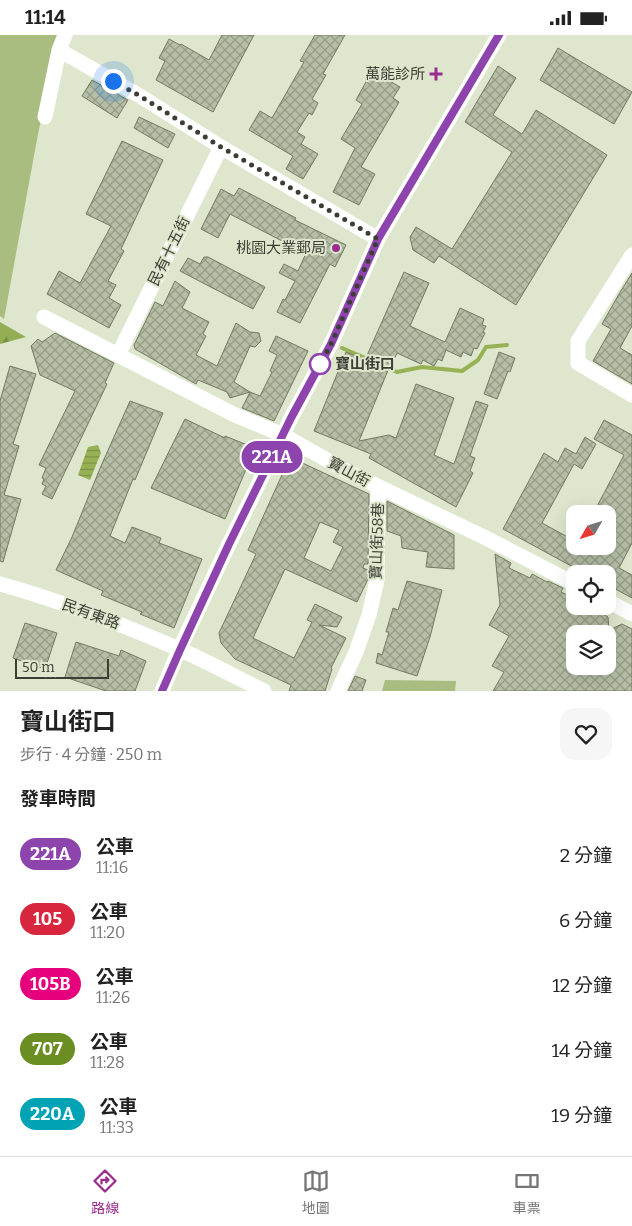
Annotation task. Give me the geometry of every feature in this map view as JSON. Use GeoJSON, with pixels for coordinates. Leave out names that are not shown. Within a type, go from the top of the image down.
{"type":"FeatureCollection","features":[{"type":"Feature","properties":{"kind":"street"},"geometry":{"type":"LineString","coordinates":[[45,117],[59,49],[65,35]]}},
{"type":"Feature","properties":{"kind":"street"},"geometry":{"type":"LineString","coordinates":[[162,691],[229,544],[331,344],[378,239],[499,35]]}},
{"type":"Feature","properties":{"kind":"street"},"geometry":{"type":"LineString","coordinates":[[59,49],[378,239]]}},
{"type":"Feature","properties":{"kind":"street","name":"民有十五街"},"geometry":{"type":"LineString","coordinates":[[118,355],[221,147]]}},
{"type":"Feature","properties":{"kind":"street"},"geometry":{"type":"LineString","coordinates":[[632,255],[578,341],[578,363],[632,395]]}},
{"type":"Feature","properties":{"kind":"street","name":"寶山街"},"geometry":{"type":"LineString","coordinates":[[44,317],[234,415],[283,435],[348,472],[486,537],[566,579]]}},
{"type":"Feature","properties":{"kind":"street","name":"寶山街58巷"},"geometry":{"type":"LineString","coordinates":[[338,691],[356,652],[369,615],[377,580],[378,487]]}},
{"type":"Feature","properties":{"kind":"street","name":"民有東路"},"geometry":{"type":"LineString","coordinates":[[0,584],[109,620],[180,650],[264,691]]}},
{"type":"Feature","properties":{"kind":"street"},"geometry":{"type":"LineString","coordinates":[[616,605],[632,614]]}},
{"type":"Feature","properties":{"kind":"shaded area"},"geometry":{"type":"Polygon","coordinates":[[[0,35],[59,35],[38,134],[4,319],[0,316],[0,35]]]}},
{"type":"Feature","properties":{"kind":"shaded area"},"geometry":{"type":"Polygon","coordinates":[[[98,445],[101,453],[90,480],[78,475],[88,447],[98,445]]]}},
{"type":"Feature","properties":{"kind":"shaded area"},"geometry":{"type":"Polygon","coordinates":[[[385,680],[456,681],[455,691],[382,691],[385,680]]]}},
{"type":"Feature","properties":{"kind":"green space"},"geometry":{"type":"Polygon","coordinates":[[[0,322],[26,337],[0,344],[0,322]]]}},
{"type":"Feature","properties":{"kind":"building"},"geometry":{"type":"Polygon","coordinates":[[[222,35],[254,35],[213,112],[156,80],[165,61],[159,58],[169,39],[209,60],[222,35]]]}},
{"type":"Feature","properties":{"kind":"building"},"geometry":{"type":"Polygon","coordinates":[[[315,35],[345,35],[323,74],[326,75],[312,99],[318,103],[312,115],[309,113],[297,132],[305,137],[301,144],[318,154],[303,179],[286,169],[293,156],[249,130],[260,111],[272,118],[304,62],[300,61],[315,35]]]}},
{"type":"Feature","properties":{"kind":"building"},"geometry":{"type":"Polygon","coordinates":[[[558,48],[632,92],[614,124],[540,80],[558,48]]]}},
{"type":"Feature","properties":{"kind":"building"},"geometry":{"type":"Polygon","coordinates":[[[498,66],[516,78],[493,115],[522,134],[536,110],[607,155],[516,305],[439,256],[434,263],[413,250],[410,237],[416,227],[452,249],[512,152],[465,122],[498,66]]]}},
{"type":"Feature","properties":{"kind":"building"},"geometry":{"type":"Polygon","coordinates":[[[372,71],[400,87],[393,98],[399,102],[361,167],[375,174],[359,205],[333,192],[355,148],[341,139],[362,104],[356,100],[372,71]]]}},
{"type":"Feature","properties":{"kind":"building"},"geometry":{"type":"Polygon","coordinates":[[[92,80],[128,100],[117,118],[82,96],[92,80]]]}},
{"type":"Feature","properties":{"kind":"building"},"geometry":{"type":"Polygon","coordinates":[[[139,117],[175,134],[168,148],[134,128],[139,117]]]}},
{"type":"Feature","properties":{"kind":"building"},"geometry":{"type":"Polygon","coordinates":[[[122,141],[163,160],[121,249],[124,251],[108,281],[116,285],[109,298],[121,305],[109,328],[47,294],[59,271],[80,283],[111,226],[86,214],[122,141]]]}},
{"type":"Feature","properties":{"kind":"building"},"geometry":{"type":"Polygon","coordinates":[[[239,188],[296,218],[295,220],[346,245],[335,267],[330,264],[300,323],[277,312],[295,281],[279,273],[284,264],[298,271],[307,251],[284,240],[284,242],[230,214],[218,238],[201,229],[221,189],[234,196],[239,188]]]}},
{"type":"Feature","properties":{"kind":"building"},"geometry":{"type":"Polygon","coordinates":[[[204,257],[208,257],[265,287],[253,309],[180,271],[188,258],[200,264],[204,257]]]}},
{"type":"Feature","properties":{"kind":"building"},"geometry":{"type":"Polygon","coordinates":[[[404,272],[429,283],[410,326],[445,342],[460,308],[484,319],[482,325],[486,326],[483,332],[485,333],[477,349],[474,348],[471,356],[463,352],[461,357],[446,350],[442,361],[438,359],[434,366],[423,360],[421,364],[397,353],[391,363],[359,441],[389,435],[396,438],[416,384],[454,398],[434,455],[454,464],[476,401],[488,405],[470,456],[475,458],[470,471],[473,473],[456,507],[369,458],[371,454],[314,431],[346,352],[365,360],[404,272]]]}},
{"type":"Feature","properties":{"kind":"building"},"geometry":{"type":"Polygon","coordinates":[[[632,273],[632,326],[620,348],[632,355],[632,384],[593,361],[611,329],[602,324],[632,273]]]}},
{"type":"Feature","properties":{"kind":"building"},"geometry":{"type":"Polygon","coordinates":[[[175,281],[190,292],[182,308],[209,322],[203,334],[206,336],[196,355],[217,366],[236,323],[250,332],[259,333],[261,341],[255,347],[250,346],[234,382],[250,392],[230,398],[227,392],[198,380],[196,384],[135,349],[134,345],[155,302],[163,306],[175,281]]]}},
{"type":"Feature","properties":{"kind":"building"},"geometry":{"type":"Polygon","coordinates":[[[55,333],[114,363],[105,383],[107,384],[52,499],[42,494],[46,486],[42,484],[44,479],[42,478],[46,468],[39,465],[75,391],[40,375],[31,346],[38,339],[42,342],[55,333]]]}},
{"type":"Feature","properties":{"kind":"building"},"geometry":{"type":"Polygon","coordinates":[[[276,336],[308,351],[274,421],[242,408],[250,392],[260,396],[272,372],[270,371],[277,355],[269,351],[276,336]]]}},
{"type":"Feature","properties":{"kind":"building"},"geometry":{"type":"Polygon","coordinates":[[[499,352],[515,358],[497,399],[484,394],[499,352]]]}},
{"type":"Feature","properties":{"kind":"building"},"geometry":{"type":"Polygon","coordinates":[[[10,366],[36,374],[13,444],[19,446],[4,495],[21,499],[3,562],[0,561],[0,401],[10,366]]]}},
{"type":"Feature","properties":{"kind":"building"},"geometry":{"type":"Polygon","coordinates":[[[130,401],[163,413],[110,536],[125,543],[132,527],[161,538],[159,543],[202,559],[174,628],[101,595],[103,591],[56,570],[130,401]]]}},
{"type":"Feature","properties":{"kind":"building"},"geometry":{"type":"Polygon","coordinates":[[[185,419],[225,438],[225,436],[255,448],[225,519],[151,488],[185,419]]]}},
{"type":"Feature","properties":{"kind":"building"},"geometry":{"type":"Polygon","coordinates":[[[604,420],[632,435],[632,543],[619,568],[632,575],[632,598],[616,589],[616,565],[569,565],[503,529],[544,453],[558,462],[565,448],[576,454],[585,437],[596,444],[582,469],[574,464],[542,523],[566,536],[566,555],[616,555],[616,505],[598,505],[624,455],[594,439],[604,420]]]}},
{"type":"Feature","properties":{"kind":"building"},"geometry":{"type":"Polygon","coordinates":[[[296,460],[369,494],[368,564],[364,564],[363,568],[368,570],[368,579],[357,602],[285,569],[253,638],[294,658],[312,622],[307,620],[315,604],[342,617],[337,627],[319,625],[346,638],[331,668],[325,691],[289,691],[291,685],[235,659],[221,643],[219,633],[256,554],[248,550],[286,466],[296,460]],[[320,522],[304,558],[331,571],[343,547],[333,542],[339,530],[320,522]]]}},
{"type":"Feature","properties":{"kind":"building"},"geometry":{"type":"Polygon","coordinates":[[[387,501],[454,535],[454,569],[426,567],[428,552],[402,548],[401,536],[387,531],[387,501]]]}},
{"type":"Feature","properties":{"kind":"building"},"geometry":{"type":"Polygon","coordinates":[[[495,554],[511,563],[509,568],[530,578],[532,574],[563,588],[561,592],[566,594],[566,615],[605,615],[608,617],[609,625],[566,625],[566,675],[616,675],[616,627],[622,624],[632,629],[632,691],[493,691],[504,672],[492,666],[509,636],[489,625],[500,605],[495,554]]]}},
{"type":"Feature","properties":{"kind":"building"},"geometry":{"type":"Polygon","coordinates":[[[407,581],[442,590],[430,637],[417,676],[376,663],[378,653],[382,655],[389,632],[386,632],[393,608],[398,610],[407,581]]]}},
{"type":"Feature","properties":{"kind":"building"},"geometry":{"type":"Polygon","coordinates":[[[25,623],[57,633],[45,669],[13,658],[25,623]]]}},
{"type":"Feature","properties":{"kind":"building"},"geometry":{"type":"Polygon","coordinates":[[[76,642],[119,656],[121,650],[146,661],[135,691],[106,691],[65,677],[76,642]]]}},
{"type":"Feature","properties":{"kind":"building"},"geometry":{"type":"Polygon","coordinates":[[[355,676],[366,680],[362,691],[348,691],[355,676]]]}},
{"type":"Feature","properties":{"kind":"waterway"},"geometry":{"type":"LineString","coordinates":[[385,367],[397,372],[422,367],[462,371],[478,360],[486,347],[507,345]]}},
{"type":"Feature","properties":{"kind":"waterway"},"geometry":{"type":"LineString","coordinates":[[342,348],[370,360]]}},
{"type":"Feature","properties":{"kind":"bus line","name":"221A"},"geometry":{"type":"LineString","coordinates":[[162,691],[229,544],[291,418],[331,344],[378,239],[499,35]]}},
{"type":"Feature","properties":{"kind":"place","name":"萬能診所"},"geometry":{"type":"Point","coordinates":[436,74]}},
{"type":"Feature","properties":{"kind":"place","name":"桃園大業郵局"},"geometry":{"type":"Point","coordinates":[336,248]}},
{"type":"Feature","properties":{"kind":"place","name":"寶山街口"},"geometry":{"type":"Point","coordinates":[320,364]}},
{"type":"Feature","properties":{"kind":"route"},"geometry":{"type":"LineString","coordinates":[[113,81],[378,239],[331,344],[317,370],[320,364]]}}]}
